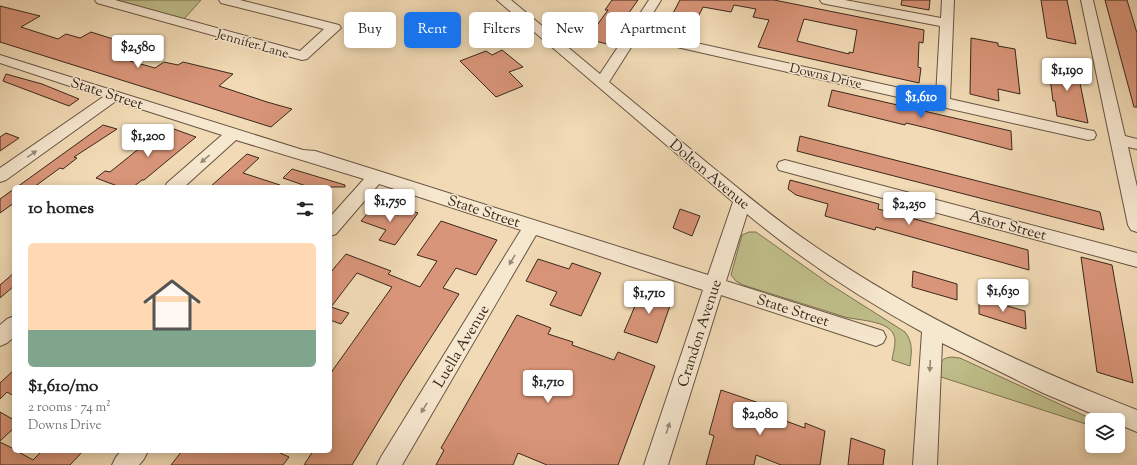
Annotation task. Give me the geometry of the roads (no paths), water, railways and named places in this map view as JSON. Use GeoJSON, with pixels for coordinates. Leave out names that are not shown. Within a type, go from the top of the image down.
{"type":"FeatureCollection","features":[{"type":"Feature","properties":{"kind":"street","name":"Jennifer Lane"},"geometry":{"type":"LineString","coordinates":[[101,0],[302,56],[334,28],[225,0]]}},
{"type":"Feature","properties":{"kind":"street"},"geometry":{"type":"LineString","coordinates":[[647,12],[655,0]]}},
{"type":"Feature","properties":{"kind":"street"},"geometry":{"type":"LineString","coordinates":[[826,0],[946,23]]}},
{"type":"Feature","properties":{"kind":"street"},"geometry":{"type":"LineString","coordinates":[[943,101],[948,0]]}},
{"type":"Feature","properties":{"kind":"street"},"geometry":{"type":"LineString","coordinates":[[1087,0],[1137,225]]}},
{"type":"Feature","properties":{"kind":"street","name":"Dolton Avenue"},"geometry":{"type":"LineString","coordinates":[[510,2],[601,83],[742,201],[805,249],[844,276],[932,328]]}},
{"type":"Feature","properties":{"kind":"street"},"geometry":{"type":"LineString","coordinates":[[601,83],[624,48]]}},
{"type":"Feature","properties":{"kind":"street","name":"Downs Drive"},"geometry":{"type":"LineString","coordinates":[[700,48],[1088,134]]}},
{"type":"Feature","properties":{"kind":"street","name":"State Street"},"geometry":{"type":"LineString","coordinates":[[2,62],[234,134],[376,176],[876,337]]}},
{"type":"Feature","properties":{"kind":"street"},"geometry":{"type":"LineString","coordinates":[[0,176],[115,96]]}},
{"type":"Feature","properties":{"kind":"street"},"geometry":{"type":"LineString","coordinates":[[175,185],[234,134]]}},
{"type":"Feature","properties":{"kind":"street"},"geometry":{"type":"LineString","coordinates":[[1118,140],[1137,144]]}},
{"type":"Feature","properties":{"kind":"street","name":"Astor Street"},"geometry":{"type":"LineString","coordinates":[[785,166],[1137,260]]}},
{"type":"Feature","properties":{"kind":"street"},"geometry":{"type":"LineString","coordinates":[[332,227],[376,176]]}},
{"type":"Feature","properties":{"kind":"street","name":"Crandon Avenue"},"geometry":{"type":"LineString","coordinates":[[656,465],[742,201]]}},
{"type":"Feature","properties":{"kind":"street","name":"Luella Avenue"},"geometry":{"type":"LineString","coordinates":[[389,465],[532,227]]}},
{"type":"Feature","properties":{"kind":"street"},"geometry":{"type":"LineString","coordinates":[[0,338],[12,327]]}},
{"type":"Feature","properties":{"kind":"street"},"geometry":{"type":"LineString","coordinates":[[925,465],[932,328],[1037,380],[1137,421]]}},
{"type":"Feature","properties":{"kind":"street"},"geometry":{"type":"LineString","coordinates":[[124,465],[134,453]]}}]}
